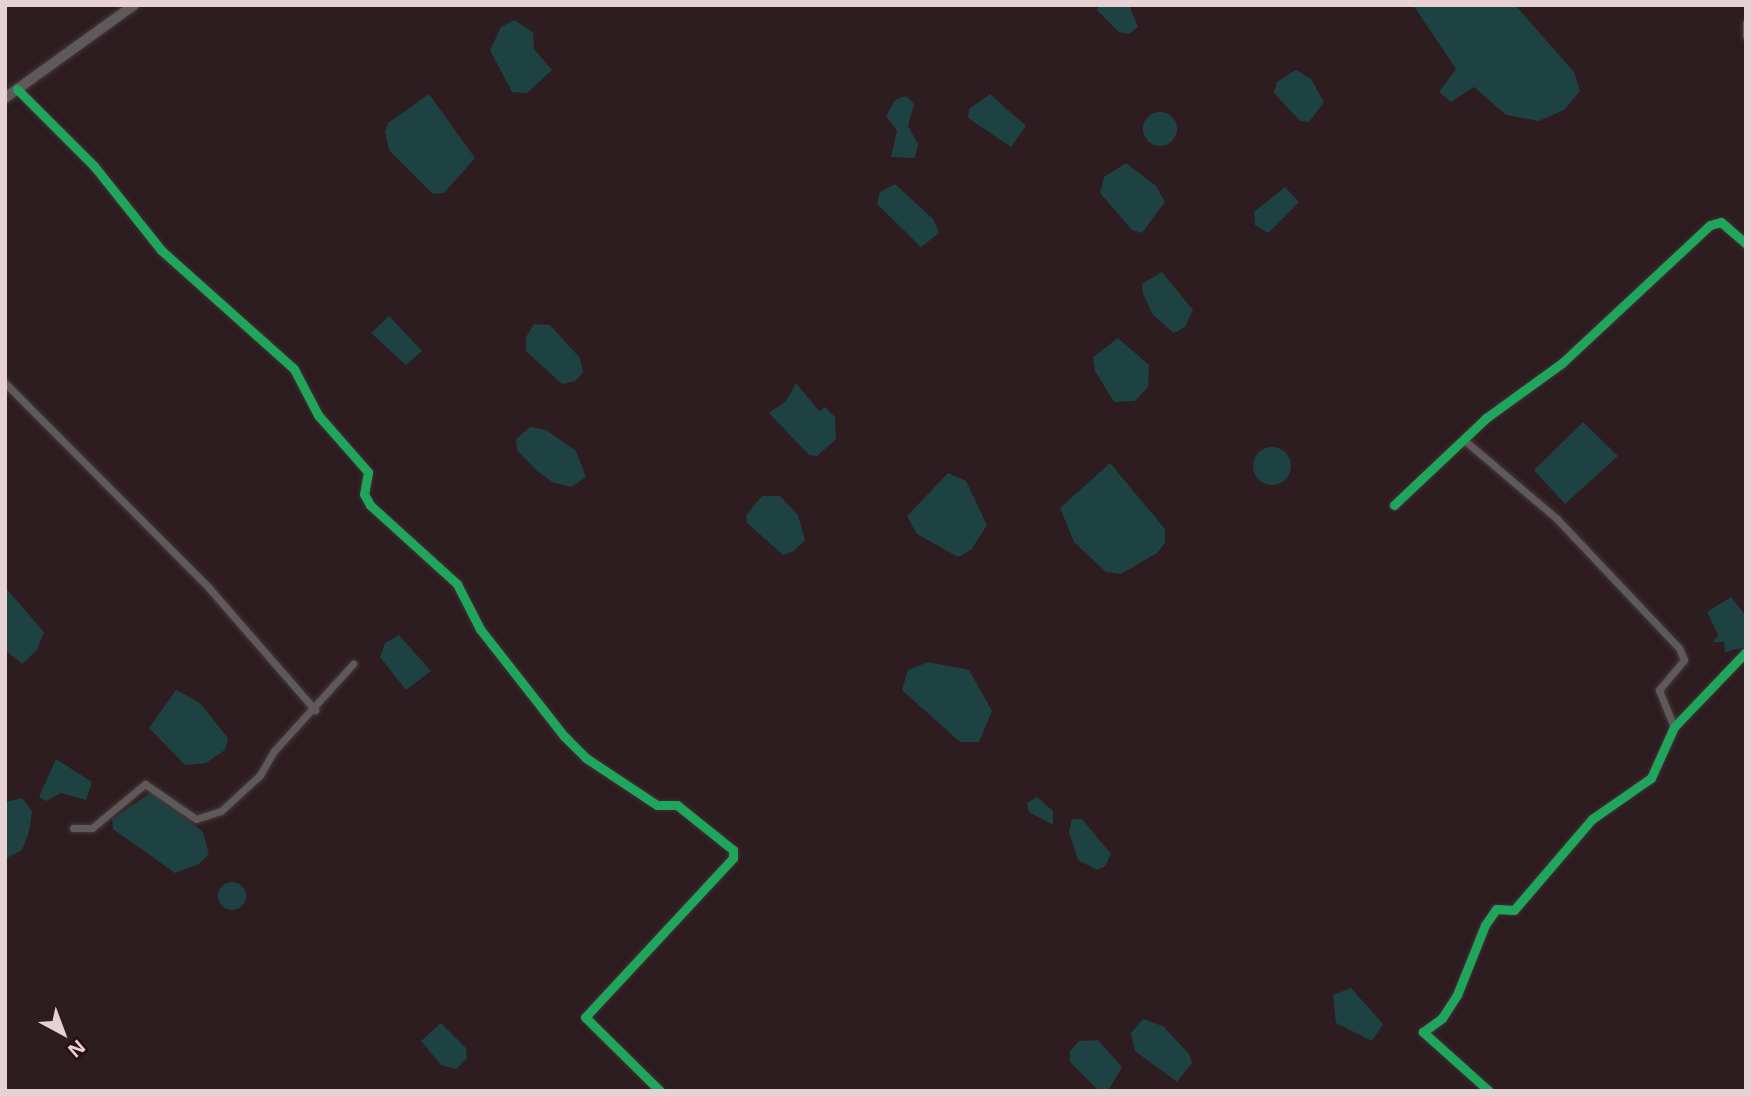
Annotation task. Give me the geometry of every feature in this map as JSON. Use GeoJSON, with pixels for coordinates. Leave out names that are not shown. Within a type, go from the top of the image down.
{"type":"FeatureCollection","features":[{"type":"Feature","properties":{"kind":"street"},"geometry":{"type":"LineString","coordinates":[[5,98],[134,5]]}},
{"type":"Feature","properties":{"kind":"street"},"geometry":{"type":"LineString","coordinates":[[1746,23],[1746,36]]}},
{"type":"Feature","properties":{"kind":"street"},"geometry":{"type":"LineString","coordinates":[[17,89],[94,166],[161,250],[294,369],[318,415],[368,472],[364,494],[370,505],[457,584],[480,629],[564,736],[657,806],[677,805],[733,850],[733,858],[585,1017],[660,1091]]}},
{"type":"Feature","properties":{"kind":"street"},"geometry":{"type":"LineString","coordinates":[[1394,505],[1464,440],[1562,363],[1710,225],[1721,222],[1746,244]]}},
{"type":"Feature","properties":{"kind":"street"},"geometry":{"type":"LineString","coordinates":[[5,383],[209,588],[315,710]]}},
{"type":"Feature","properties":{"kind":"street"},"geometry":{"type":"LineString","coordinates":[[1464,440],[1557,519],[1679,648],[1684,660],[1659,690],[1674,727]]}},
{"type":"Feature","properties":{"kind":"street"},"geometry":{"type":"LineString","coordinates":[[1489,1091],[1423,1032],[1442,1018],[1457,995],[1496,909],[1514,910],[1592,819],[1651,778],[1674,727],[1746,652]]}},
{"type":"Feature","properties":{"kind":"street"},"geometry":{"type":"LineString","coordinates":[[73,828],[92,828],[145,784],[196,819],[213,815],[260,775],[274,751],[315,710],[353,664]]}},
{"type":"Feature","properties":{"kind":"water"},"geometry":{"type":"Polygon","coordinates":[[[1099,5],[1129,5],[1138,27],[1129,34],[1119,32],[1097,10],[1099,5]]]}},
{"type":"Feature","properties":{"kind":"water"},"geometry":{"type":"Polygon","coordinates":[[[1413,5],[1515,5],[1574,72],[1580,91],[1564,110],[1539,121],[1506,115],[1474,87],[1451,102],[1439,92],[1456,69],[1413,5]]]}},
{"type":"Feature","properties":{"kind":"water"},"geometry":{"type":"Polygon","coordinates":[[[514,20],[533,32],[534,49],[552,70],[527,93],[512,92],[490,50],[501,27],[514,20]]]}},
{"type":"Feature","properties":{"kind":"water"},"geometry":{"type":"Polygon","coordinates":[[[1296,70],[1311,79],[1324,102],[1309,122],[1300,121],[1274,93],[1277,82],[1296,70]]]}},
{"type":"Feature","properties":{"kind":"water"},"geometry":{"type":"Polygon","coordinates":[[[429,94],[475,158],[444,193],[433,194],[389,150],[385,132],[388,123],[429,94]]]}},
{"type":"Feature","properties":{"kind":"water"},"geometry":{"type":"Polygon","coordinates":[[[990,94],[1026,126],[1011,147],[968,118],[969,109],[990,94]]]}},
{"type":"Feature","properties":{"kind":"water"},"geometry":{"type":"Polygon","coordinates":[[[906,96],[914,104],[908,126],[918,144],[915,158],[891,157],[897,131],[886,116],[895,100],[906,96]]]}},
{"type":"Feature","properties":{"kind":"water"},"geometry":{"type":"Polygon","coordinates":[[[1160,112],[1172,117],[1177,129],[1172,141],[1160,146],[1148,141],[1143,129],[1148,117],[1160,112]]]}},
{"type":"Feature","properties":{"kind":"water"},"geometry":{"type":"Polygon","coordinates":[[[1126,163],[1156,186],[1165,202],[1142,233],[1132,230],[1100,193],[1104,177],[1126,163]]]}},
{"type":"Feature","properties":{"kind":"water"},"geometry":{"type":"Polygon","coordinates":[[[895,184],[933,219],[939,233],[921,247],[877,204],[880,192],[895,184]]]}},
{"type":"Feature","properties":{"kind":"water"},"geometry":{"type":"Polygon","coordinates":[[[1285,187],[1299,202],[1268,233],[1255,225],[1254,212],[1285,187]]]}},
{"type":"Feature","properties":{"kind":"water"},"geometry":{"type":"Polygon","coordinates":[[[1162,272],[1193,310],[1185,327],[1174,333],[1153,315],[1143,294],[1142,284],[1162,272]]]}},
{"type":"Feature","properties":{"kind":"water"},"geometry":{"type":"Polygon","coordinates":[[[389,316],[422,351],[406,365],[371,333],[389,316]]]}},
{"type":"Feature","properties":{"kind":"water"},"geometry":{"type":"Polygon","coordinates":[[[534,324],[550,325],[580,358],[583,373],[575,381],[562,384],[526,351],[526,337],[534,324]]]}},
{"type":"Feature","properties":{"kind":"water"},"geometry":{"type":"Polygon","coordinates":[[[1118,338],[1149,365],[1148,387],[1135,401],[1114,402],[1095,371],[1093,357],[1118,338]]]}},
{"type":"Feature","properties":{"kind":"water"},"geometry":{"type":"Polygon","coordinates":[[[796,383],[819,411],[825,407],[835,417],[836,439],[817,456],[809,455],[769,413],[786,401],[796,383]]]}},
{"type":"Feature","properties":{"kind":"water"},"geometry":{"type":"Polygon","coordinates":[[[1583,422],[1618,456],[1565,504],[1534,470],[1583,422]]]}},
{"type":"Feature","properties":{"kind":"water"},"geometry":{"type":"Polygon","coordinates":[[[530,427],[546,430],[576,451],[586,477],[571,487],[552,482],[536,470],[517,450],[516,439],[530,427]]]}},
{"type":"Feature","properties":{"kind":"water"},"geometry":{"type":"Polygon","coordinates":[[[1272,447],[1286,452],[1291,466],[1286,480],[1272,485],[1258,480],[1253,466],[1258,452],[1272,447]]]}},
{"type":"Feature","properties":{"kind":"water"},"geometry":{"type":"Polygon","coordinates":[[[1110,463],[1165,529],[1165,543],[1157,553],[1121,574],[1106,572],[1074,542],[1060,508],[1110,463]]]}},
{"type":"Feature","properties":{"kind":"water"},"geometry":{"type":"Polygon","coordinates":[[[948,473],[966,481],[987,525],[971,550],[958,557],[917,534],[907,516],[948,473]]]}},
{"type":"Feature","properties":{"kind":"water"},"geometry":{"type":"Polygon","coordinates":[[[762,496],[780,496],[798,515],[805,540],[794,551],[783,555],[747,523],[746,515],[762,496]]]}},
{"type":"Feature","properties":{"kind":"water"},"geometry":{"type":"Polygon","coordinates":[[[5,587],[44,632],[37,650],[22,664],[5,650],[5,587]]]}},
{"type":"Feature","properties":{"kind":"water"},"geometry":{"type":"Polygon","coordinates":[[[1731,597],[1746,616],[1746,647],[1725,652],[1724,642],[1713,642],[1718,635],[1707,612],[1731,597]]]}},
{"type":"Feature","properties":{"kind":"water"},"geometry":{"type":"Polygon","coordinates":[[[399,635],[431,671],[406,690],[380,657],[385,643],[399,635]]]}},
{"type":"Feature","properties":{"kind":"water"},"geometry":{"type":"Polygon","coordinates":[[[928,662],[969,670],[992,711],[979,742],[960,742],[902,690],[908,670],[928,662]]]}},
{"type":"Feature","properties":{"kind":"water"},"geometry":{"type":"Polygon","coordinates":[[[176,690],[200,703],[228,738],[225,750],[206,763],[185,765],[149,728],[176,690]]]}},
{"type":"Feature","properties":{"kind":"water"},"geometry":{"type":"Polygon","coordinates":[[[56,759],[92,782],[86,800],[61,793],[46,801],[39,797],[56,759]]]}},
{"type":"Feature","properties":{"kind":"water"},"geometry":{"type":"Polygon","coordinates":[[[153,791],[203,832],[209,854],[199,864],[175,873],[113,829],[112,819],[153,791]]]}},
{"type":"Feature","properties":{"kind":"water"},"geometry":{"type":"Polygon","coordinates":[[[1037,797],[1053,811],[1053,825],[1029,812],[1027,803],[1037,797]]]}},
{"type":"Feature","properties":{"kind":"water"},"geometry":{"type":"Polygon","coordinates":[[[22,798],[32,811],[29,832],[22,850],[5,859],[5,802],[22,798]]]}},
{"type":"Feature","properties":{"kind":"water"},"geometry":{"type":"Polygon","coordinates":[[[1072,819],[1082,819],[1111,854],[1105,866],[1097,870],[1078,860],[1069,832],[1072,819]]]}},
{"type":"Feature","properties":{"kind":"water"},"geometry":{"type":"Polygon","coordinates":[[[232,882],[242,886],[246,896],[242,906],[232,910],[222,906],[218,896],[222,886],[232,882]]]}},
{"type":"Feature","properties":{"kind":"water"},"geometry":{"type":"Polygon","coordinates":[[[1351,988],[1383,1024],[1372,1041],[1336,1023],[1333,995],[1351,988]]]}},
{"type":"Feature","properties":{"kind":"water"},"geometry":{"type":"Polygon","coordinates":[[[1143,1019],[1163,1026],[1189,1054],[1192,1063],[1177,1082],[1135,1051],[1131,1033],[1143,1019]]]}},
{"type":"Feature","properties":{"kind":"water"},"geometry":{"type":"Polygon","coordinates":[[[441,1023],[466,1048],[467,1058],[456,1069],[441,1065],[421,1041],[441,1023]]]}},
{"type":"Feature","properties":{"kind":"water"},"geometry":{"type":"Polygon","coordinates":[[[1098,1040],[1122,1067],[1108,1091],[1099,1091],[1070,1062],[1070,1051],[1079,1041],[1098,1040]]]}},
{"type":"Feature","properties":{"kind":"cycle path"},"geometry":{"type":"LineString","coordinates":[[17,89],[94,166],[161,250],[294,369],[318,415],[368,472],[364,494],[370,505],[457,584],[480,629],[564,736],[586,758],[657,805],[677,805],[733,850],[733,858],[585,1017],[660,1091]]}},
{"type":"Feature","properties":{"kind":"cycle path"},"geometry":{"type":"LineString","coordinates":[[1394,505],[1486,418],[1562,363],[1710,225],[1721,222],[1746,244]]}},
{"type":"Feature","properties":{"kind":"cycle path"},"geometry":{"type":"LineString","coordinates":[[1489,1091],[1423,1032],[1442,1018],[1457,995],[1485,925],[1496,909],[1514,910],[1592,819],[1651,778],[1674,727],[1746,652]]}}]}
